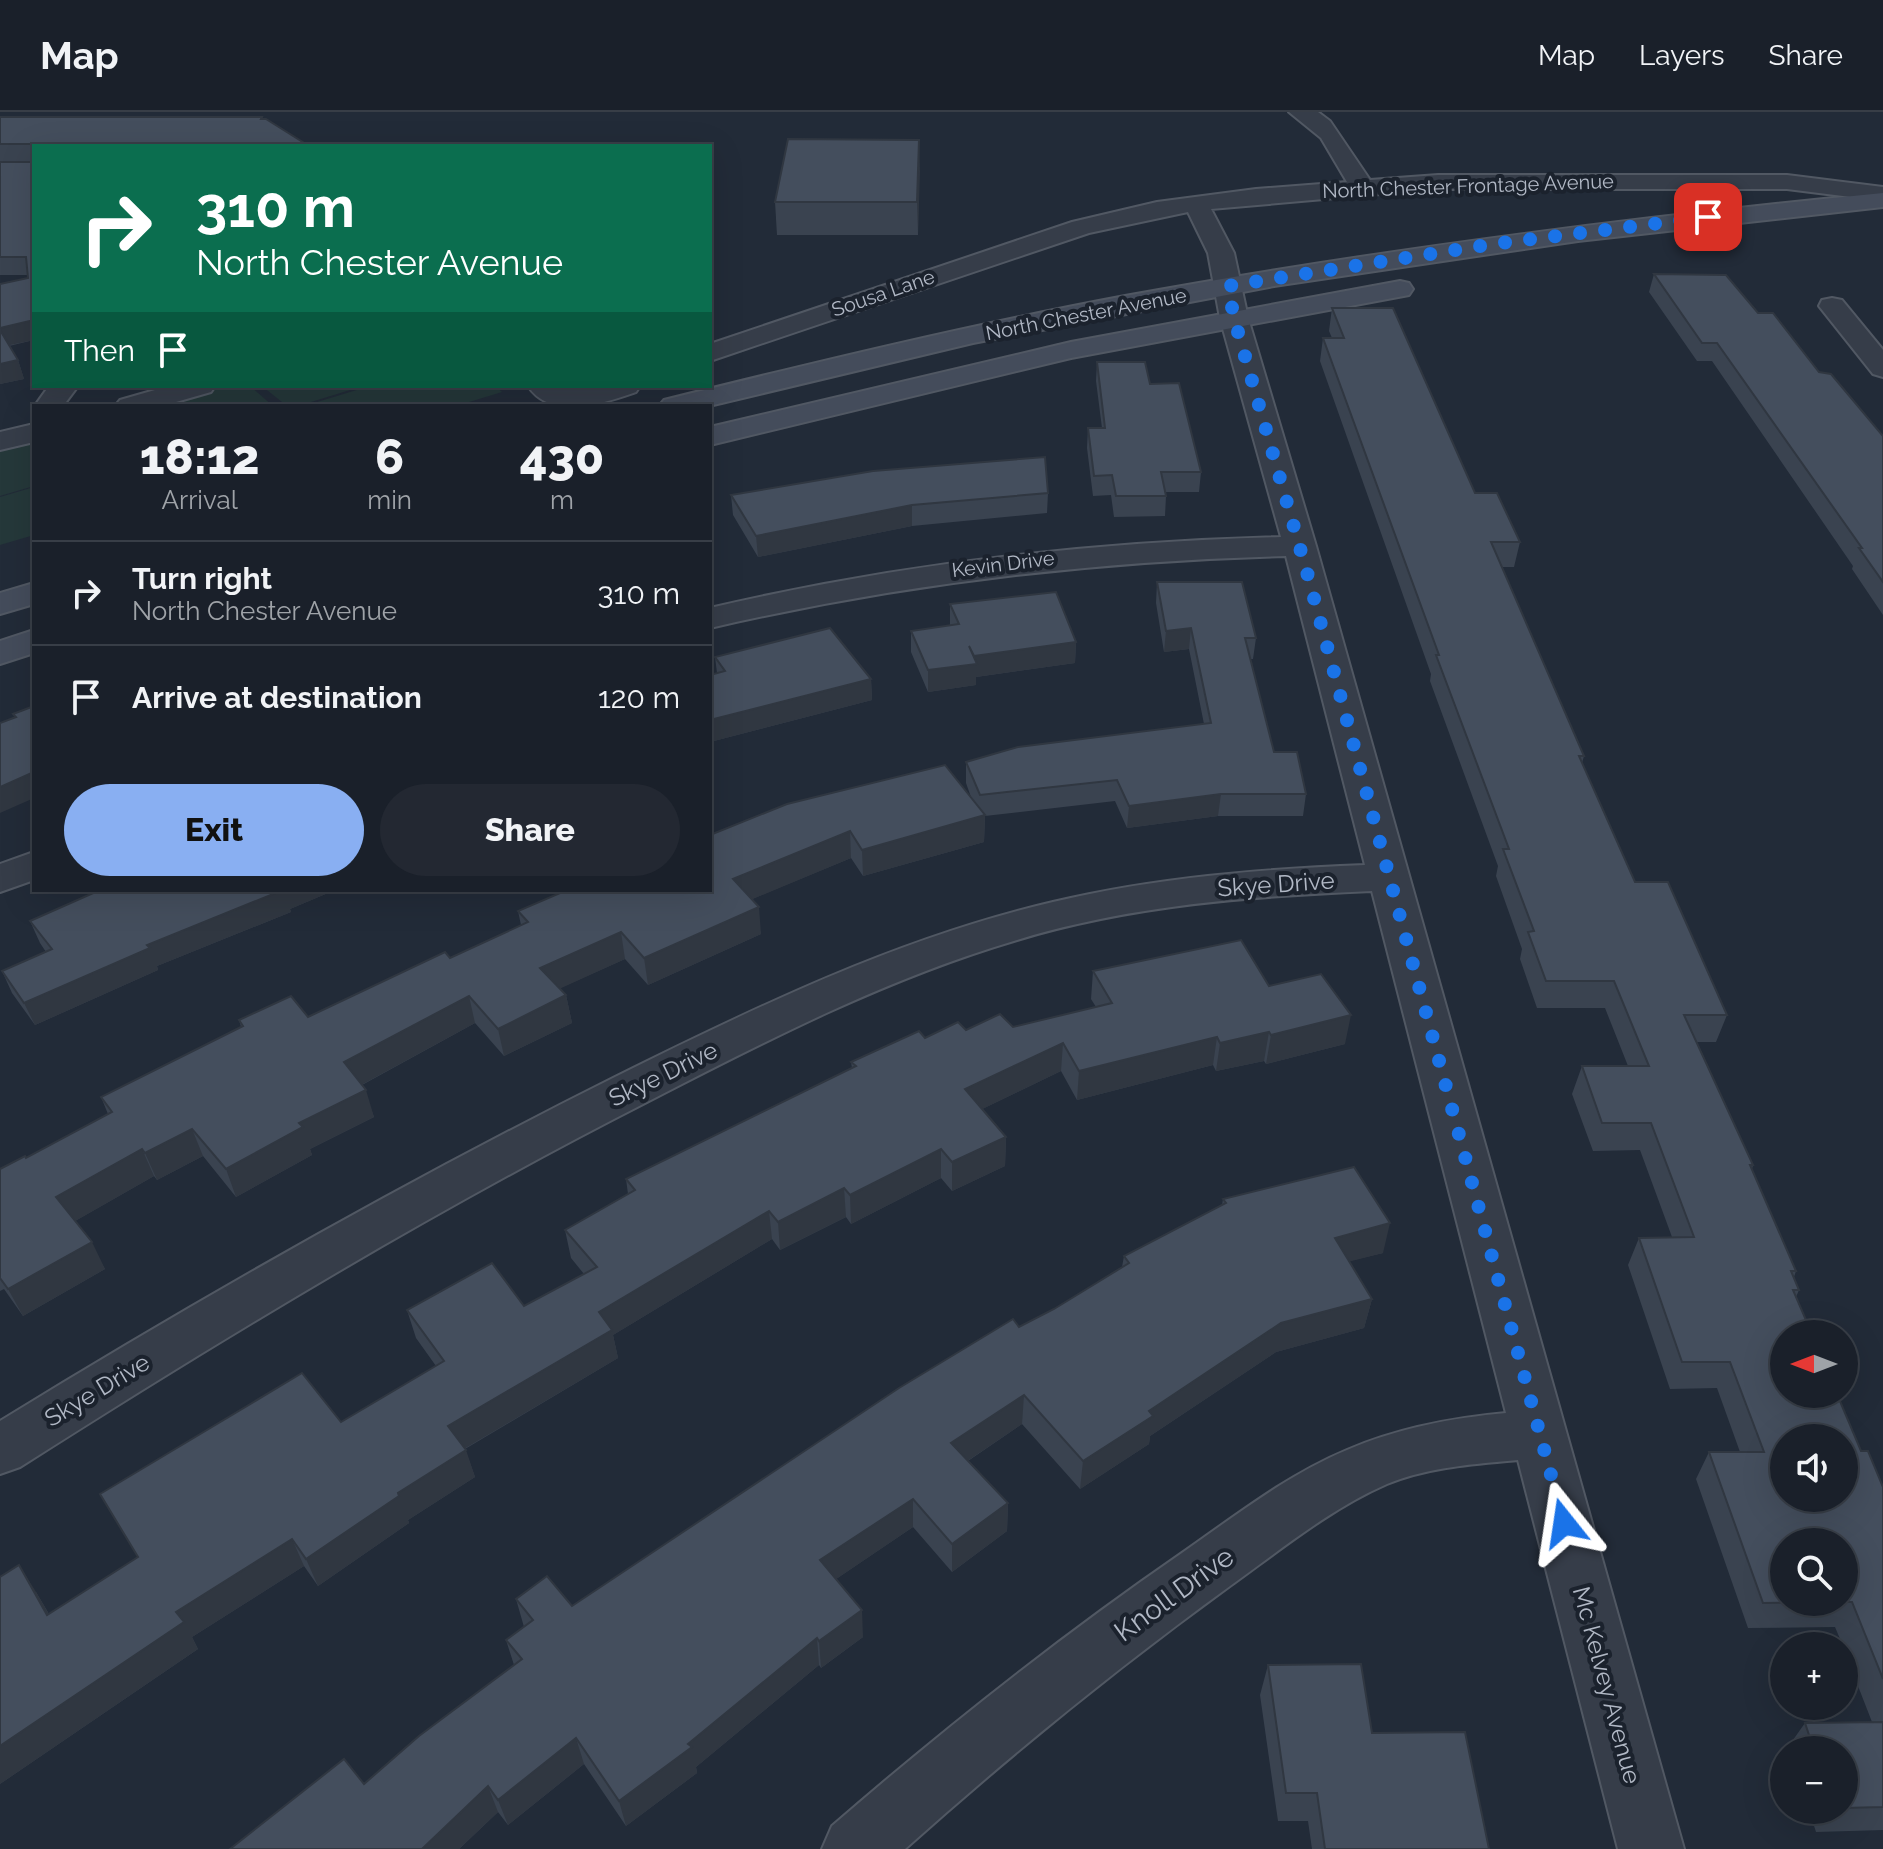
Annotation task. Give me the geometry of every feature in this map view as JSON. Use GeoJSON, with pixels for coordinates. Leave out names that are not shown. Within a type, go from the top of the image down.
{"type":"FeatureCollection","features":[{"type":"Feature","properties":{"kind":"main road","name":"North Chester Avenue"},"geometry":{"type":"LineString","coordinates":[[712,436],[1231,302],[1493,244],[1677,220],[1883,200]]}},
{"type":"Feature","properties":{"kind":"main road","name":"North Chester Avenue"},"geometry":{"type":"LineString","coordinates":[[682,404],[900,352],[1231,302],[1432,284]]}},
{"type":"Feature","properties":{"kind":"main road"},"geometry":{"type":"LineString","coordinates":[[0,604],[32,594]]}},
{"type":"Feature","properties":{"kind":"main road"},"geometry":{"type":"LineString","coordinates":[[0,653],[32,642]]}},
{"type":"Feature","properties":{"kind":"street"},"geometry":{"type":"LineString","coordinates":[[1300,112],[1328,128],[1346,166],[1363,187]]}},
{"type":"Feature","properties":{"kind":"street","name":"North Chester Frontage Avenue"},"geometry":{"type":"LineString","coordinates":[[1057,234],[1112,219],[1196,204],[1363,187],[1510,181],[1743,181],[1848,187],[1883,194]]}},
{"type":"Feature","properties":{"kind":"street","name":"Mc Kelvey Avenue"},"geometry":{"type":"LineString","coordinates":[[1196,204],[1221,253],[1231,302],[1390,877],[1651,1849]]}},
{"type":"Feature","properties":{"kind":"street","name":"Sousa Lane"},"geometry":{"type":"LineString","coordinates":[[712,352],[1057,234]]}},
{"type":"Feature","properties":{"kind":"street"},"geometry":{"type":"LineString","coordinates":[[1832,306],[1883,368]]}},
{"type":"Feature","properties":{"kind":"street"},"geometry":{"type":"LineString","coordinates":[[50,404],[62,388]]}},
{"type":"Feature","properties":{"kind":"street"},"geometry":{"type":"LineString","coordinates":[[137,404],[194,388]]}},
{"type":"Feature","properties":{"kind":"street"},"geometry":{"type":"LineString","coordinates":[[544,388],[550,394],[573,401],[619,388]]}},
{"type":"Feature","properties":{"kind":"street","name":"Kevin Drive"},"geometry":{"type":"LineString","coordinates":[[712,618],[869,583],[980,566],[1119,552],[1300,546]]}},
{"type":"Feature","properties":{"kind":"street"},"geometry":{"type":"LineString","coordinates":[[0,879],[32,866]]}},
{"type":"Feature","properties":{"kind":"street","name":"Skye Drive"},"geometry":{"type":"LineString","coordinates":[[0,1450],[345,1243],[593,1108],[813,1000],[891,967],[1003,929],[1084,909],[1183,891],[1283,881],[1390,877]]}},
{"type":"Feature","properties":{"kind":"street","name":"Knoll Drive"},"geometry":{"type":"LineString","coordinates":[[855,1849],[925,1788],[1155,1605],[1323,1488],[1389,1458],[1461,1440],[1540,1434]]}},
{"type":"Feature","properties":{"kind":"shaded area"},"geometry":{"type":"Polygon","coordinates":[[[209,388],[252,388],[271,404],[153,404],[209,388]]]}},
{"type":"Feature","properties":{"kind":"shaded area"},"geometry":{"type":"Polygon","coordinates":[[[264,388],[356,388],[304,404],[284,404],[264,388]]]}},
{"type":"Feature","properties":{"kind":"shaded area"},"geometry":{"type":"Polygon","coordinates":[[[363,388],[497,388],[502,392],[463,404],[311,404],[363,388]]]}},
{"type":"Feature","properties":{"kind":"shaded area"},"geometry":{"type":"Polygon","coordinates":[[[32,440],[32,487],[0,496],[0,449],[32,440]]]}},
{"type":"Feature","properties":{"kind":"shaded area"},"geometry":{"type":"Polygon","coordinates":[[[32,488],[32,536],[0,545],[0,497],[32,488]]]}},
{"type":"Feature","properties":{"kind":"building"},"geometry":{"type":"Polygon","coordinates":[[[0,117],[262,117],[306,144],[32,144],[32,320],[0,328],[0,284],[28,278],[26,257],[0,257],[0,162],[31,162],[31,144],[0,144],[0,117]]]}},
{"type":"Feature","properties":{"kind":"building"},"geometry":{"type":"Polygon","coordinates":[[[788,139],[919,140],[917,202],[775,202],[788,139]]]}},
{"type":"Feature","properties":{"kind":"building"},"geometry":{"type":"Polygon","coordinates":[[[1654,274],[1726,275],[1758,313],[1773,313],[1819,372],[1831,374],[1883,436],[1883,582],[1717,343],[1702,343],[1654,274]]]}},
{"type":"Feature","properties":{"kind":"building"},"geometry":{"type":"Polygon","coordinates":[[[1332,308],[1393,308],[1475,493],[1497,493],[1520,542],[1491,542],[1584,756],[1579,756],[1635,882],[1668,882],[1727,1015],[1684,1015],[1753,1165],[1750,1165],[1796,1271],[1791,1271],[1799,1290],[1793,1290],[1806,1320],[1770,1320],[1770,1408],[1843,1408],[1850,1424],[1770,1424],[1770,1512],[1858,1512],[1858,1444],[1861,1451],[1868,1451],[1883,1487],[1883,1679],[1858,1616],[1858,1528],[1770,1528],[1770,1603],[1763,1603],[1709,1452],[1764,1452],[1730,1362],[1682,1362],[1639,1238],[1694,1237],[1651,1123],[1602,1123],[1582,1066],[1649,1066],[1614,981],[1546,981],[1528,932],[1534,931],[1503,849],[1509,849],[1323,338],[1344,338],[1332,308]]]}},
{"type":"Feature","properties":{"kind":"building"},"geometry":{"type":"Polygon","coordinates":[[[0,330],[18,360],[0,364],[0,330]]]}},
{"type":"Feature","properties":{"kind":"building"},"geometry":{"type":"Polygon","coordinates":[[[1097,362],[1145,362],[1150,384],[1179,383],[1201,472],[1161,472],[1166,496],[1116,496],[1112,475],[1094,476],[1088,428],[1105,428],[1097,362]]]}},
{"type":"Feature","properties":{"kind":"building"},"geometry":{"type":"Polygon","coordinates":[[[1045,457],[1048,493],[912,505],[756,536],[731,495],[873,471],[1045,457]]]}},
{"type":"Feature","properties":{"kind":"building"},"geometry":{"type":"Polygon","coordinates":[[[1157,582],[1242,582],[1256,638],[1245,638],[1274,752],[1297,752],[1306,794],[1221,794],[1129,806],[1117,780],[980,795],[966,762],[1018,747],[1211,723],[1191,628],[1166,631],[1157,582]]]}},
{"type":"Feature","properties":{"kind":"building"},"geometry":{"type":"Polygon","coordinates":[[[1056,592],[1076,642],[974,656],[969,646],[977,664],[928,670],[911,631],[959,624],[950,604],[1056,592]]]}},
{"type":"Feature","properties":{"kind":"building"},"geometry":{"type":"Polygon","coordinates":[[[830,628],[871,679],[712,719],[712,674],[725,671],[715,657],[830,628]]]}},
{"type":"Feature","properties":{"kind":"building"},"geometry":{"type":"Polygon","coordinates":[[[32,707],[32,773],[0,787],[0,723],[16,717],[13,714],[32,707]]]}},
{"type":"Feature","properties":{"kind":"building"},"geometry":{"type":"Polygon","coordinates":[[[945,765],[985,815],[862,850],[850,831],[733,879],[759,907],[644,958],[621,932],[540,968],[566,995],[498,1029],[469,996],[344,1062],[366,1090],[299,1123],[303,1127],[226,1169],[192,1129],[145,1153],[142,1149],[56,1197],[92,1242],[8,1289],[0,1278],[0,1169],[112,1112],[101,1097],[243,1026],[239,1020],[291,996],[308,1017],[445,952],[450,958],[528,922],[518,911],[562,892],[712,892],[712,834],[787,804],[945,765]]]}},
{"type":"Feature","properties":{"kind":"building"},"geometry":{"type":"Polygon","coordinates":[[[95,892],[278,892],[147,945],[150,948],[24,1003],[2,971],[52,949],[30,921],[95,892]]]}},
{"type":"Feature","properties":{"kind":"building"},"geometry":{"type":"Polygon","coordinates":[[[1241,940],[1269,986],[1321,974],[1351,1015],[1271,1035],[1269,1032],[1220,1043],[1217,1037],[1079,1071],[1063,1043],[965,1089],[1006,1137],[952,1162],[941,1149],[850,1195],[844,1188],[778,1222],[769,1211],[599,1312],[612,1330],[448,1426],[466,1450],[398,1493],[399,1496],[306,1559],[292,1539],[176,1612],[184,1622],[0,1746],[0,1577],[19,1565],[47,1615],[138,1557],[100,1494],[302,1373],[341,1422],[444,1361],[407,1310],[492,1263],[524,1306],[597,1267],[565,1230],[635,1190],[626,1179],[856,1066],[851,1062],[919,1031],[925,1038],[958,1022],[966,1030],[1000,1014],[1013,1027],[1112,1003],[1093,971],[1241,940]]]}},
{"type":"Feature","properties":{"kind":"building"},"geometry":{"type":"Polygon","coordinates":[[[1354,1167],[1390,1223],[1335,1238],[1372,1299],[1281,1323],[1149,1411],[1153,1416],[1083,1461],[1024,1395],[951,1443],[1008,1503],[952,1544],[913,1499],[820,1560],[862,1610],[819,1641],[817,1638],[688,1744],[692,1747],[619,1801],[576,1738],[498,1800],[488,1786],[422,1849],[230,1849],[344,1759],[364,1784],[419,1736],[522,1659],[506,1640],[533,1620],[516,1599],[547,1576],[572,1606],[899,1388],[1013,1319],[1019,1327],[1054,1309],[1129,1263],[1124,1256],[1226,1203],[1223,1199],[1354,1167]]]}},
{"type":"Feature","properties":{"kind":"building"},"geometry":{"type":"Polygon","coordinates":[[[1361,1664],[1372,1733],[1465,1732],[1489,1849],[1325,1849],[1317,1793],[1286,1793],[1268,1665],[1361,1664]]]}},
{"type":"Feature","properties":{"kind":"building"},"geometry":{"type":"Polygon","coordinates":[[[1883,1722],[1883,1807],[1858,1808],[1858,1736],[1809,1736],[1805,1723],[1883,1722]]]}},
{"type":"Feature","properties":{"kind":"route"},"geometry":{"type":"LineString","coordinates":[[1564,1523],[1308,576],[1234,318],[1228,286],[1493,244],[1708,217]]}}]}
